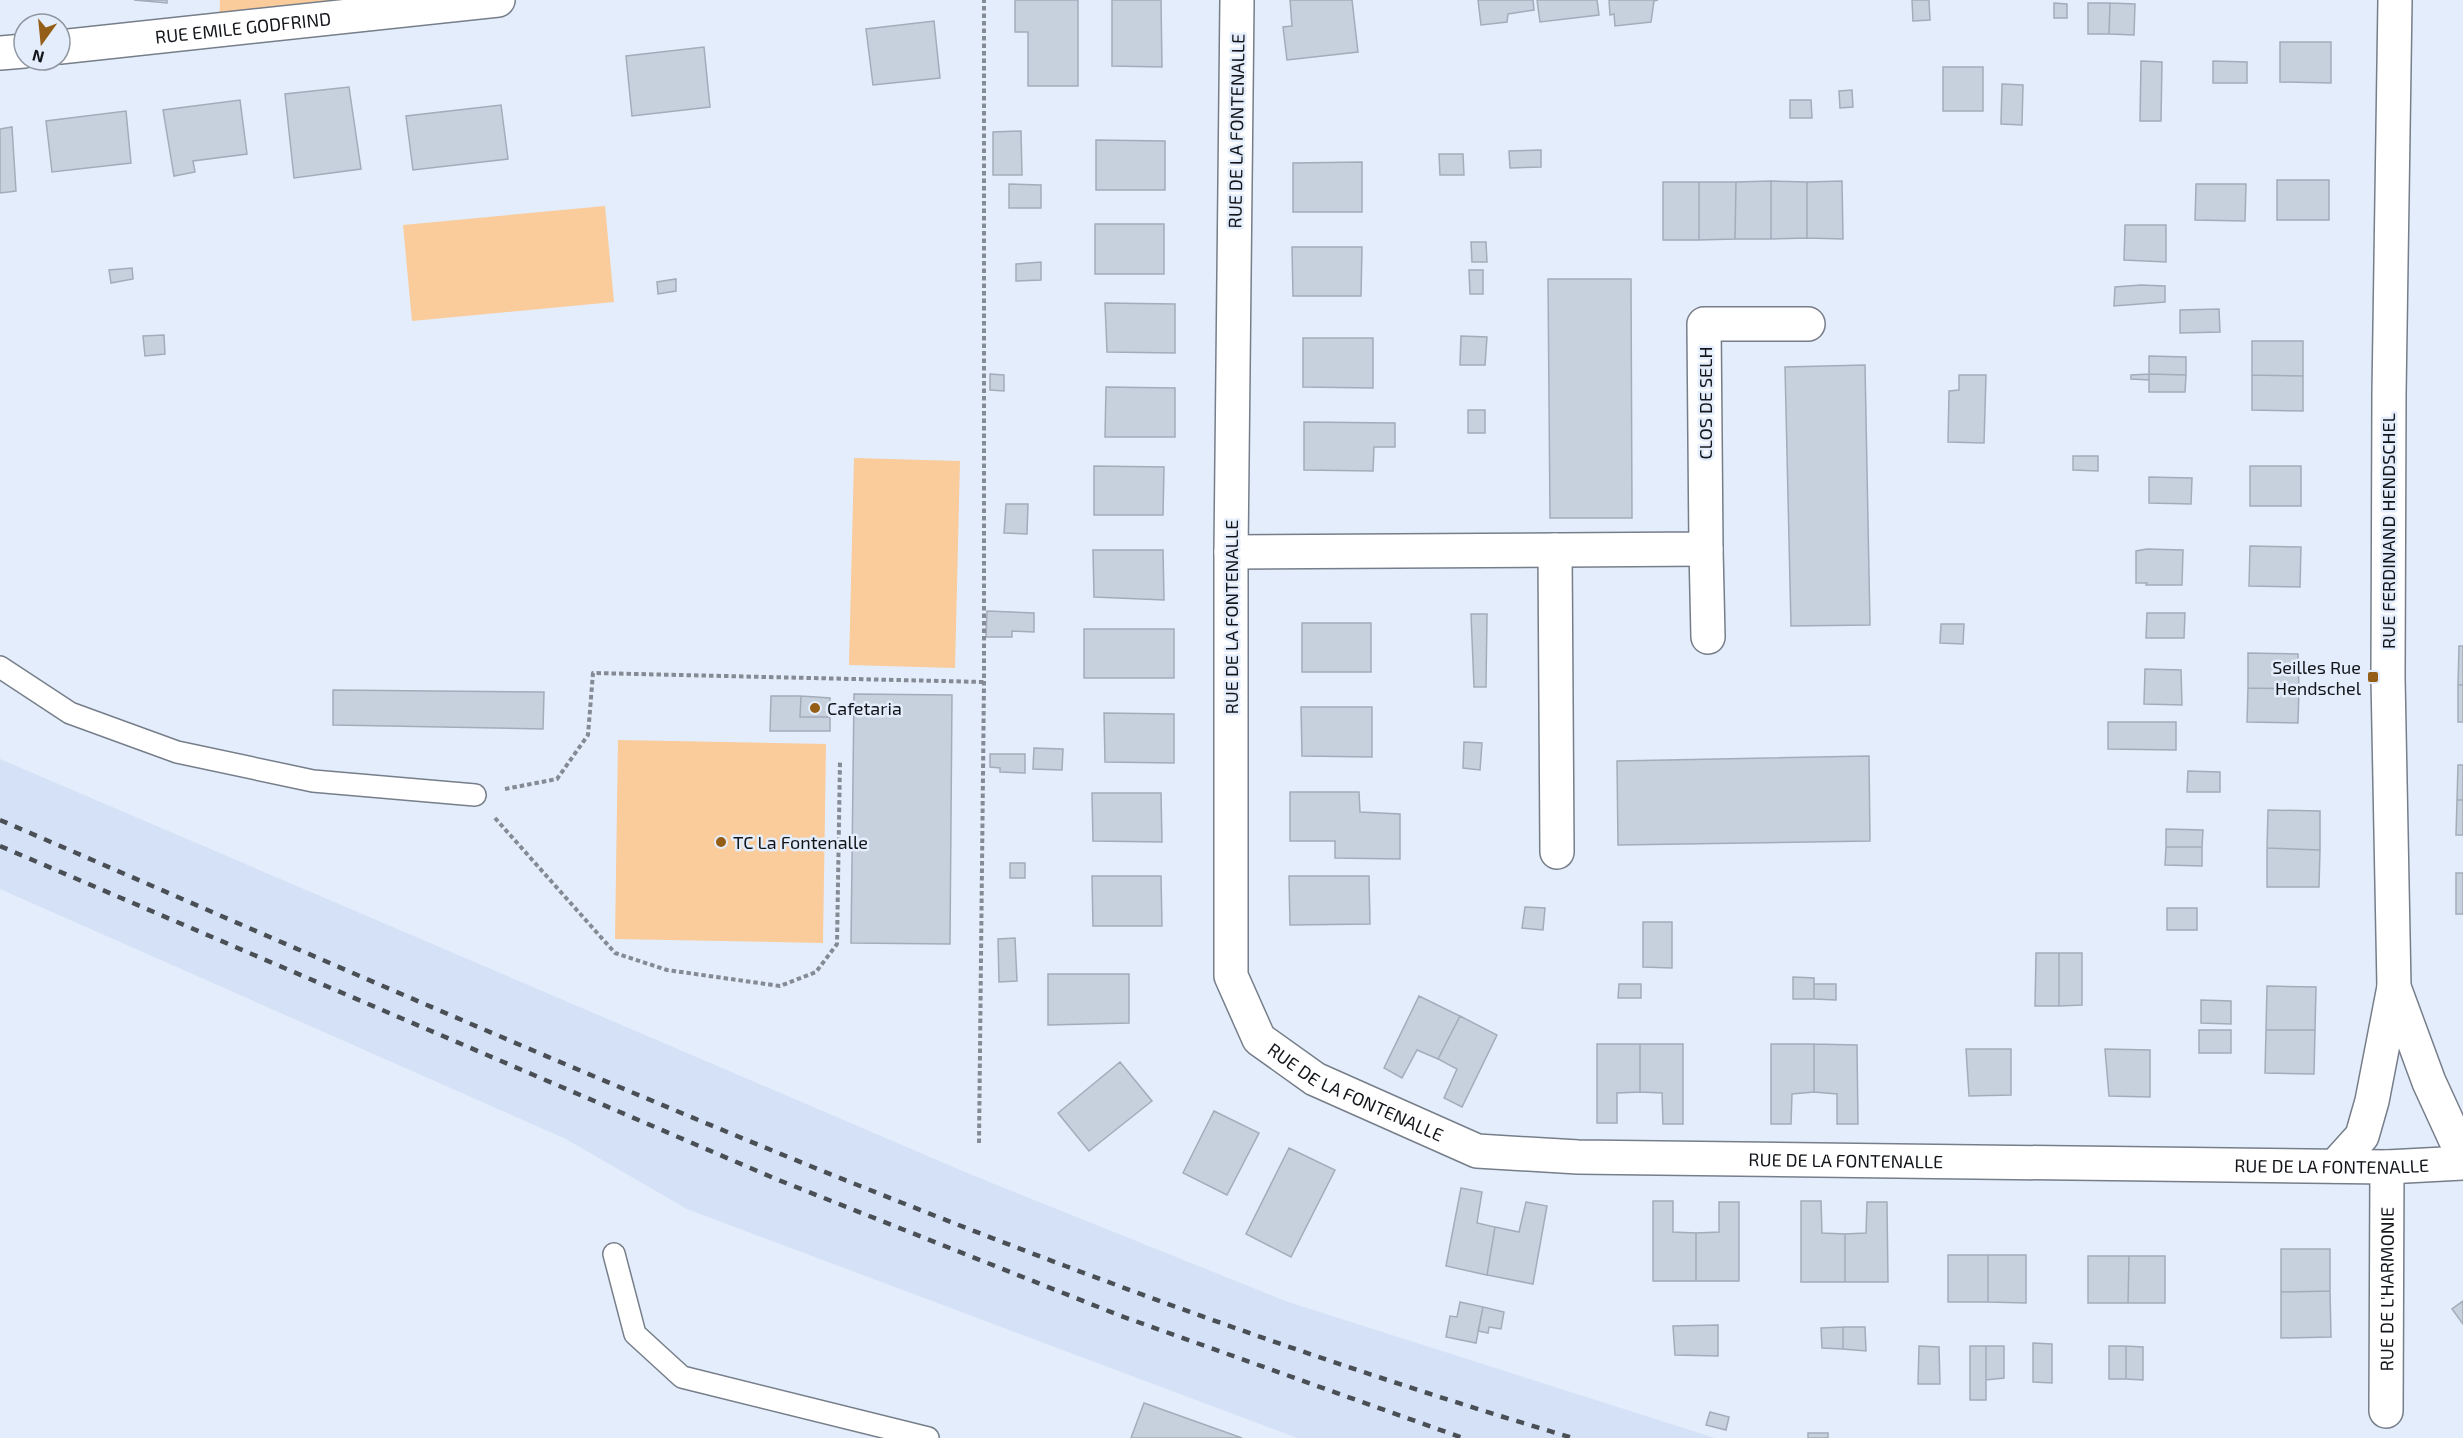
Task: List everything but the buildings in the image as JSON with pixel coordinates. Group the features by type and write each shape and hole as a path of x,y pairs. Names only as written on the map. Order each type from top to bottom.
{"street":[{"name":"RUE EMILE GODFRIND","path":"72,46 498,0"},
{"name":"RUE DE LA FONTENALLE","path":"1237,0 1230,552 1231,976 1258,1039 1315,1078 1477,1151 1578,1157 2387,1167 2463,1163"},
{"name":"RUE FERDINAND HENDSCHEL","path":"2395,0 2388,596 2394,987 2429,1082 2463,1156"},
{"name":"CLOS DE SELH","path":"1708,637 1704,324 1808,324"},
{"path":"1230,552 1706,549"},
{"path":"1555,550 1557,852"},
{"path":"2335,1166 2362,1136 2372,1101 2394,987"},
{"name":"RUE DE L'HARMONIE","path":"2386,1411 2387,1167"}],"lane":[{"path":"0,667 70,714 177,752 314,781 475,795"},
{"path":"614,1254 635,1334 682,1377 928,1438"}],"path":[{"path":"979,1143 984,682 984,0"},
{"path":"475,795 557,779 588,735 593,673 984,682"},
{"path":"475,795 615,953 667,970 780,986 816,972 837,944 840,761"}],"shaded area":[{"path":"220,0 448,0 219,31"},
{"path":"605,206 614,302 412,321 403,225"},
{"path":"854,458 960,461 955,668 849,665"},
{"name":"TC La Fontenalle","path":"618,740 826,744 823,943 615,939"},
{"path":"0,759 972,1175 1288,1302 1715,1438 1297,1438 687,1209 566,1139 0,889"}],"railway":[{"path":"0,820 582,1071 778,1153 974,1231 1172,1305 1371,1375 1573,1438"},
{"path":"0,846 776,1179 1121,1316 1463,1438"}],"place":[{"name":"Seilles Rue Hendschel","path":"2373,677"},
{"name":"Cafetaria","path":"815,708"},
{"name":"TC La Fontenalle","path":"721,842"}]}
